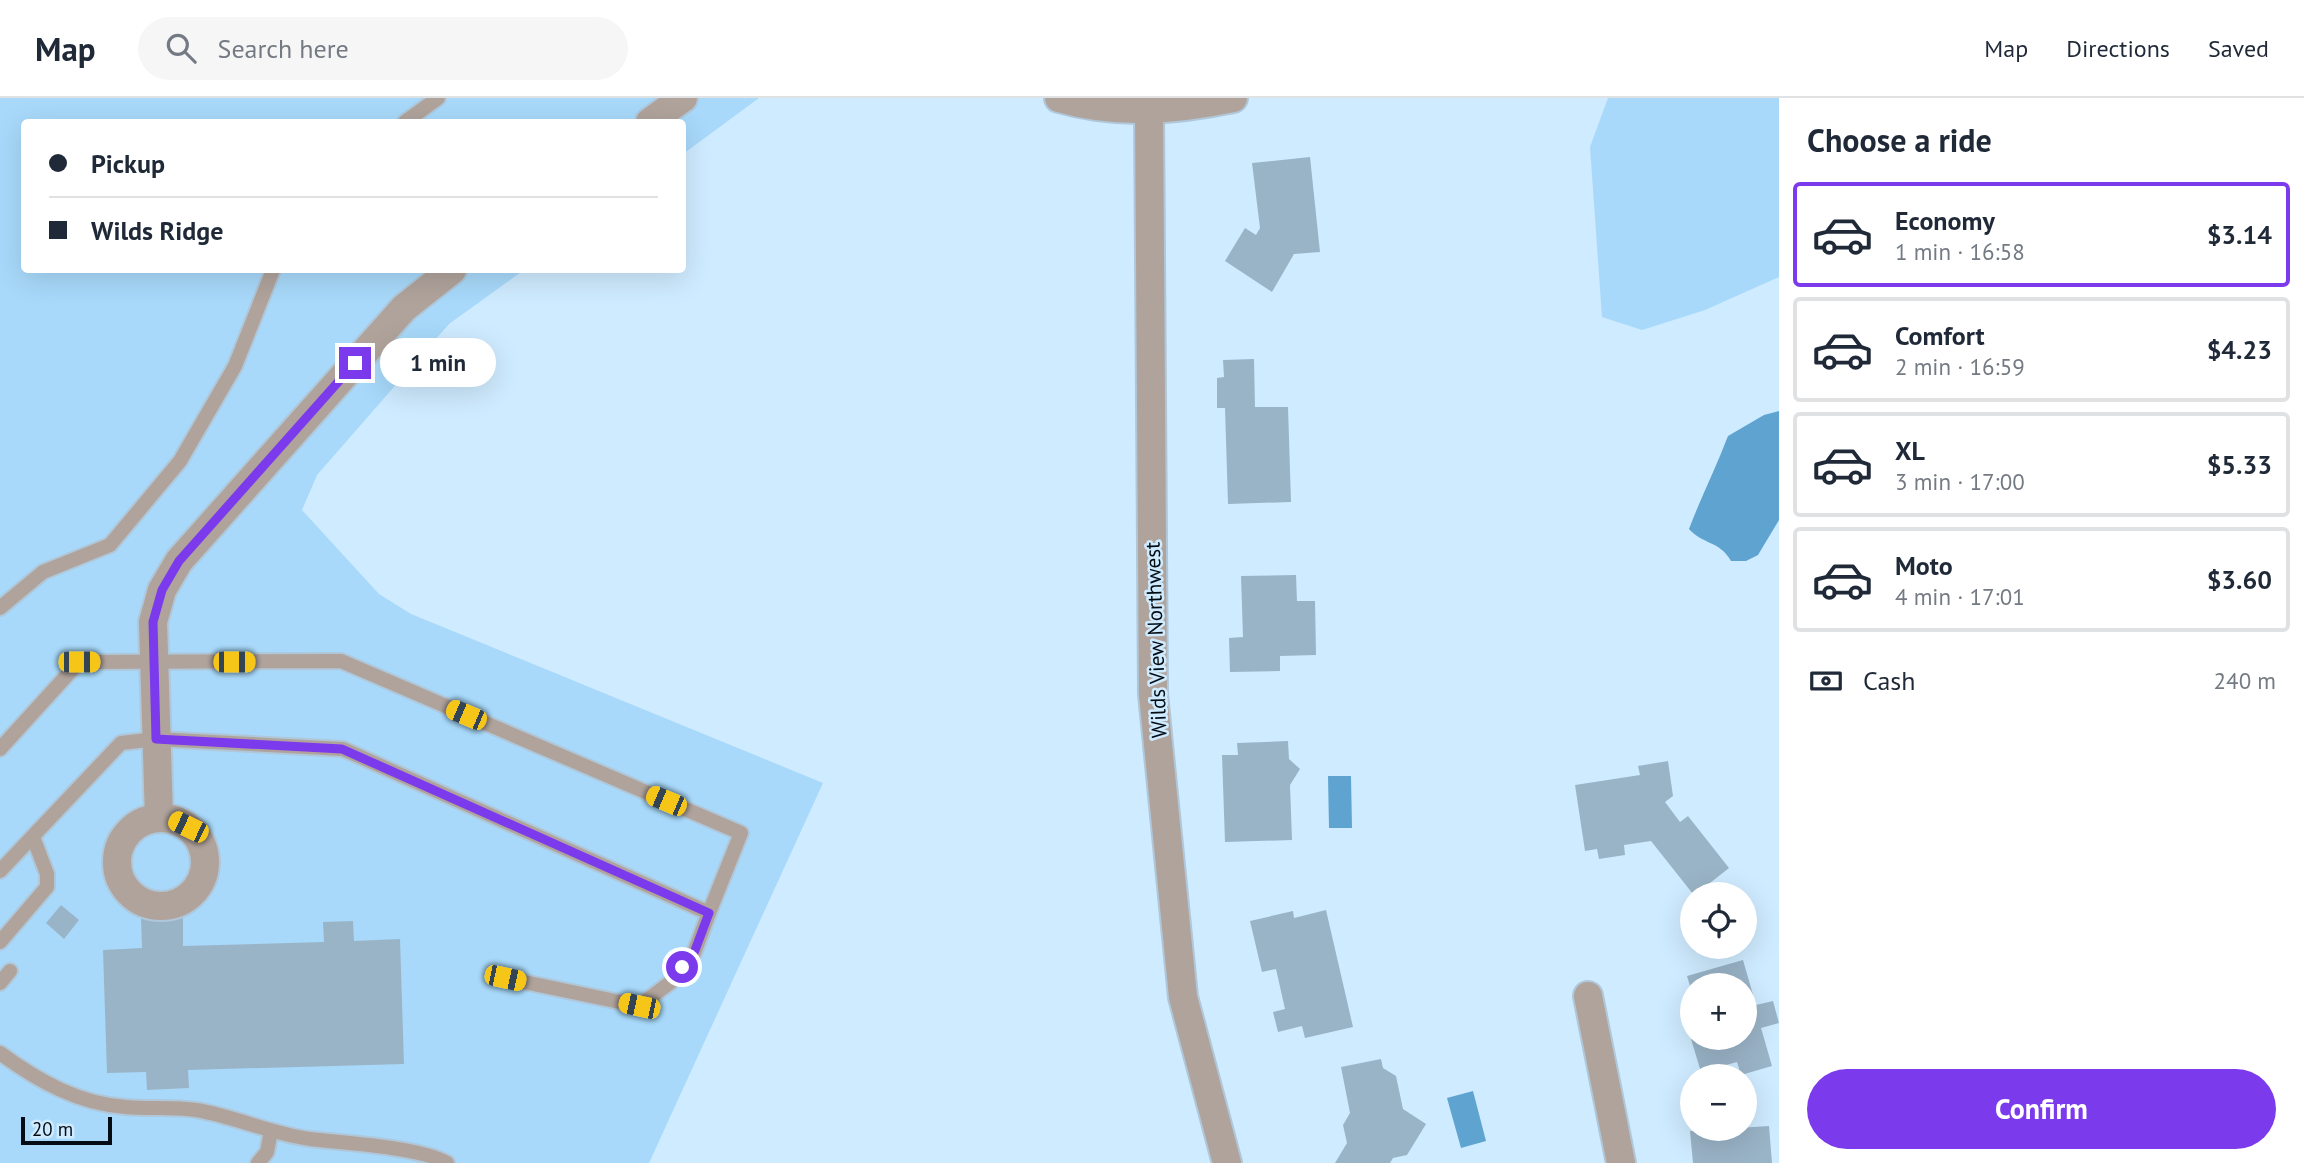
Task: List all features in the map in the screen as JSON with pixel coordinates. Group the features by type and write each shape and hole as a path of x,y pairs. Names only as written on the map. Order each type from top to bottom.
{"street":[{"path":"654,119 683,98"},
{"path":"1059,98 1101,107 1149,110 1194,106 1233,98"},
{"name":"Wilds View Northwest","path":"1149,110 1153,694 1183,998 1227,1163"},
{"path":"159,818 153,622 162,590 179,561 404,307 448,273"},
{"path":"1588,996 1622,1163"}],"lane":[{"path":"409,119 438,98"},
{"path":"0,608 43,572 110,545 180,461 235,366 272,273"},
{"path":"0,749 79,662 341,662 741,833 694,953 671,982 639,1006 505,978"},
{"path":"0,871 121,743 156,739 342,749 709,913"},
{"path":"0,942 47,887 47,874 33,837"},
{"path":"0,983 10,971"},
{"path":"0,1053 48,1084 82,1100 124,1107 197,1111 306,1139 414,1153 439,1158 447,1163"},
{"path":"258,1163 267,1152 271,1131"}],"shaded area":[{"path":"0,98 759,98 686,152 686,119 21,119 21,273 520,273 449,324 317,475 302,510 379,594 411,614 823,783 649,1163 0,1163"},
{"path":"1608,98 1779,98 1779,277 1705,310 1642,330 1602,317 1590,147"},
{"path":"1779,411 1779,520 1758,555 1746,561 1731,561 1721,549 1689,529 1728,436 1764,415"},
{"path":"1328,776 1351,776 1352,828 1329,828"},
{"path":"1473,1091 1486,1141 1461,1148 1447,1098"}],"building":[{"path":"1310,157 1320,252 1294,254 1272,292 1225,261 1245,228 1256,235 1260,228 1252,163"},
{"path":"1254,359 1255,407 1288,407 1291,502 1228,504 1225,408 1217,408 1217,378 1224,377 1223,360"},
{"path":"1296,575 1297,601 1315,601 1316,655 1280,656 1280,671 1230,672 1229,638 1243,637 1241,576"},
{"path":"1288,741 1289,759 1300,769 1290,785 1292,840 1225,842 1222,755 1238,755 1237,743"},
{"path":"1668,761 1673,796 1665,802 1680,822 1688,816 1729,868 1711,882 1683,882 1651,841 1624,845 1625,855 1599,859 1597,849 1585,851 1575,785 1640,775 1638,766"},
{"path":"61,905 79,920 64,939 46,923"},
{"path":"1326,910 1353,1027 1305,1038 1302,1026 1278,1032 1273,1012 1285,1009 1276,969 1262,972 1250,921 1293,911 1294,918"},
{"path":"183,916 183,946 324,942 323,922 353,921 354,941 400,939 404,1064 188,1070 189,1088 147,1090 146,1072 107,1073 103,950 142,948 141,918"},
{"path":"1743,960 1747,973 1698,973"},
{"path":"1773,1001 1779,1023 1761,1028 1772,1066 1757,1070 1757,1064 1699,1064 1694,1050 1757,1050 1757,1005"},
{"path":"1381,1059 1383,1068 1396,1076 1403,1109 1426,1124 1407,1155 1393,1158 1390,1163 1335,1163 1347,1143 1343,1125 1350,1113 1341,1067"},
{"path":"1769,1126 1772,1163 1693,1163 1691,1141 1757,1141 1757,1127"}],"route":[{"path":"355,363 179,561 162,590 153,622 156,739 342,749 709,913 694,953 682,967"}]}
